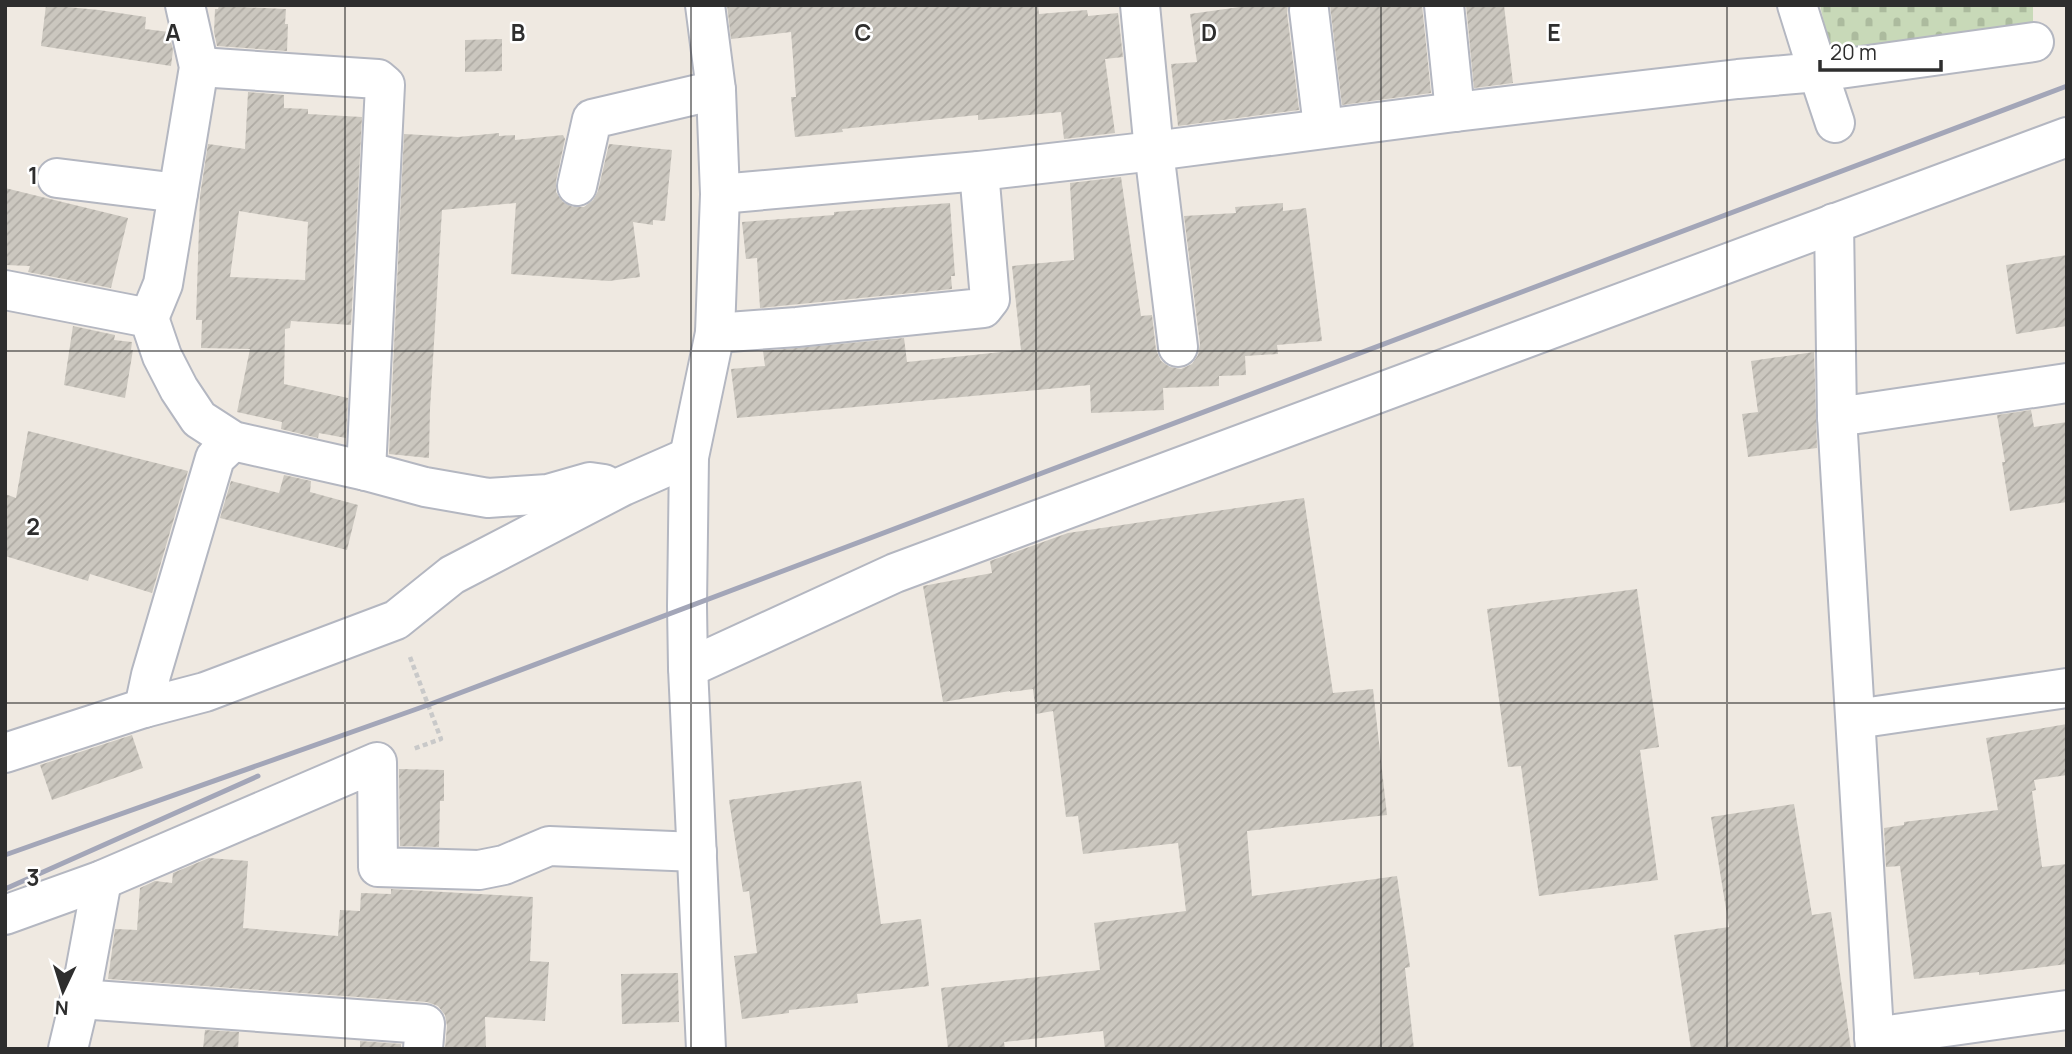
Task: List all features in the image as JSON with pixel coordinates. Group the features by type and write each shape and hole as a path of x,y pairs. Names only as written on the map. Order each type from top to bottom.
{"street":[{"path":"185,5 199,67 163,284 149,318 162,356 199,419 233,441 425,487 488,498 548,494 590,482 623,486"},
{"path":"705,5 716,90 720,194 715,332 689,457 687,606 706,1049"},
{"path":"1140,5 1178,347"},
{"path":"1444,5 1455,112"},
{"path":"1797,5 1835,124"},
{"path":"1310,10 1323,127"},
{"path":"720,194 979,171 1323,127 1818,72 2034,42"},
{"path":"199,67 378,79 385,85 366,471"},
{"path":"577,186 592,119 716,90"},
{"path":"688,668 895,573 2067,137"},
{"path":"715,332 797,327 983,308 990,299 979,171"},
{"path":"57,178 178,193"},
{"path":"1834,223 1837,417 1874,1043 2067,1010"},
{"path":"6,296 149,318"},
{"path":"1837,417 2067,383"},
{"path":"144,708 151,675 215,458 233,441"},
{"path":"5,752 144,708 205,692 396,620 452,575 623,486 689,457"},
{"path":"1856,719 2067,688"},
{"path":"5,915 102,880 377,762 378,867 478,870 503,865 549,846 696,852"},
{"path":"68,1049 102,880"},
{"path":"80,999 425,1024 424,1049"}],"path":[{"path":"377,762 441,739 396,620"}],"green space":[{"path":"1820,5 2033,5 2033,29 1832,58"}],"building":[{"path":"46,5 146,17 145,29 169,32 173,50 171,66 41,46"},
{"path":"727,5 1038,5 1039,14 1087,10 1088,16 1118,13 1123,57 1105,59 1115,133 1064,139 1061,112 978,120 978,115 842,129 843,132 795,137 791,97 796,97 791,32 731,39"},
{"path":"1254,5 1288,5 1299,110 1178,126 1171,64 1197,62 1190,14"},
{"path":"1330,5 1422,5 1431,93 1342,105"},
{"path":"1466,5 1504,5 1513,83 1474,88"},
{"path":"219,6 286,9 287,51 217,46 214,32 215,9"},
{"path":"502,39 502,71 465,72 465,40"},
{"path":"248,92 284,95 284,108 308,109 308,114 362,117 351,325 291,321 290,328 285,329 284,384 348,398 346,438 319,433 318,438 281,429 282,422 237,412 250,349 201,348 202,320 196,320 200,196 208,144 245,149","holes":["239,211 308,222 305,280 230,277"]},
{"path":"499,133 499,136 515,135 515,140 563,135 565,139 556,192 563,202 573,207 584,207 593,200 598,191 609,144 672,150 665,221 653,220 653,225 633,222 640,277 609,281 511,274 516,203 442,210 429,458 389,454 404,134 458,137"},
{"path":"1121,177 1141,316 1152,315 1156,350 1161,361 1170,367 1181,369 1192,364 1198,355 1200,344 1184,216 1236,213 1235,207 1283,203 1283,211 1306,208 1322,341 1277,345 1278,354 1245,356 1246,375 1219,376 1219,386 1163,388 1164,410 1091,413 1090,385 737,418 731,369 765,366 763,351 904,338 907,362 1021,350 1012,266 1074,260 1070,183"},
{"path":"5,188 128,218 111,288 28,272 30,266 5,265"},
{"path":"950,203 955,276 951,276 952,289 760,308 757,258 746,259 742,222"},
{"path":"2067,255 2067,326 2016,334 2006,265"},
{"path":"73,326 115,335 114,340 132,342 125,398 64,385"},
{"path":"1814,352 1817,448 1748,457 1742,414 1758,412 1751,361"},
{"path":"2031,410 2034,427 2067,422 2067,502 2010,511 1997,415"},
{"path":"28,431 188,471 152,593 90,574 88,581 5,556 5,494 16,498"},
{"path":"284,475 311,481 310,492 358,505 347,550 220,518 231,481 279,493"},
{"path":"1304,498 1333,693 1373,689 1387,815 1247,831 1252,896 1397,876 1410,967 1405,968 1414,1049 1105,1049 1103,1031 1004,1042 1005,1049 948,1049 941,988 1100,970 1094,923 1186,911 1178,843 1083,854 1078,816 1066,817 1053,711 1036,714 1033,689 943,702 923,586 992,573 990,561 1068,533"},
{"path":"1637,589 1659,747 1640,750 1658,880 1539,896 1521,766 1508,767 1487,609"},
{"path":"2067,724 2067,775 2034,780 2036,790 2032,791 2042,867 2067,864 2067,964 1979,975 1979,972 1914,979 1900,866 1886,867 1884,828 1904,825 1904,822 1998,810 1986,738"},
{"path":"132,735 143,768 52,800 40,765"},
{"path":"399,769 444,770 439,847 400,846"},
{"path":"861,781 881,924 921,919 929,986 857,994 858,1003 789,1010 789,1013 742,1019 734,956 757,953 749,891 743,892 729,800"},
{"path":"1794,804 1812,915 1831,912 1851,1049 1691,1049 1674,935 1729,927 1711,817"},
{"path":"209,858 248,861 243,928 338,936 340,910 360,911 361,893 391,894 391,889 533,897 530,961 549,962 545,1021 485,1017 486,1049 445,1049 445,1015 438,1006 427,1002 108,979 115,929 137,930 140,888 155,881 172,883 173,873"},
{"path":"678,973 679,1022 622,1024 621,974"},
{"path":"205,1030 239,1032 238,1049 203,1049"},
{"path":"360,1041 401,1044 401,1049 360,1049"}],"railway":[{"path":"5,855 428,705 2067,86"},
{"path":"5,889 258,776"}]}
